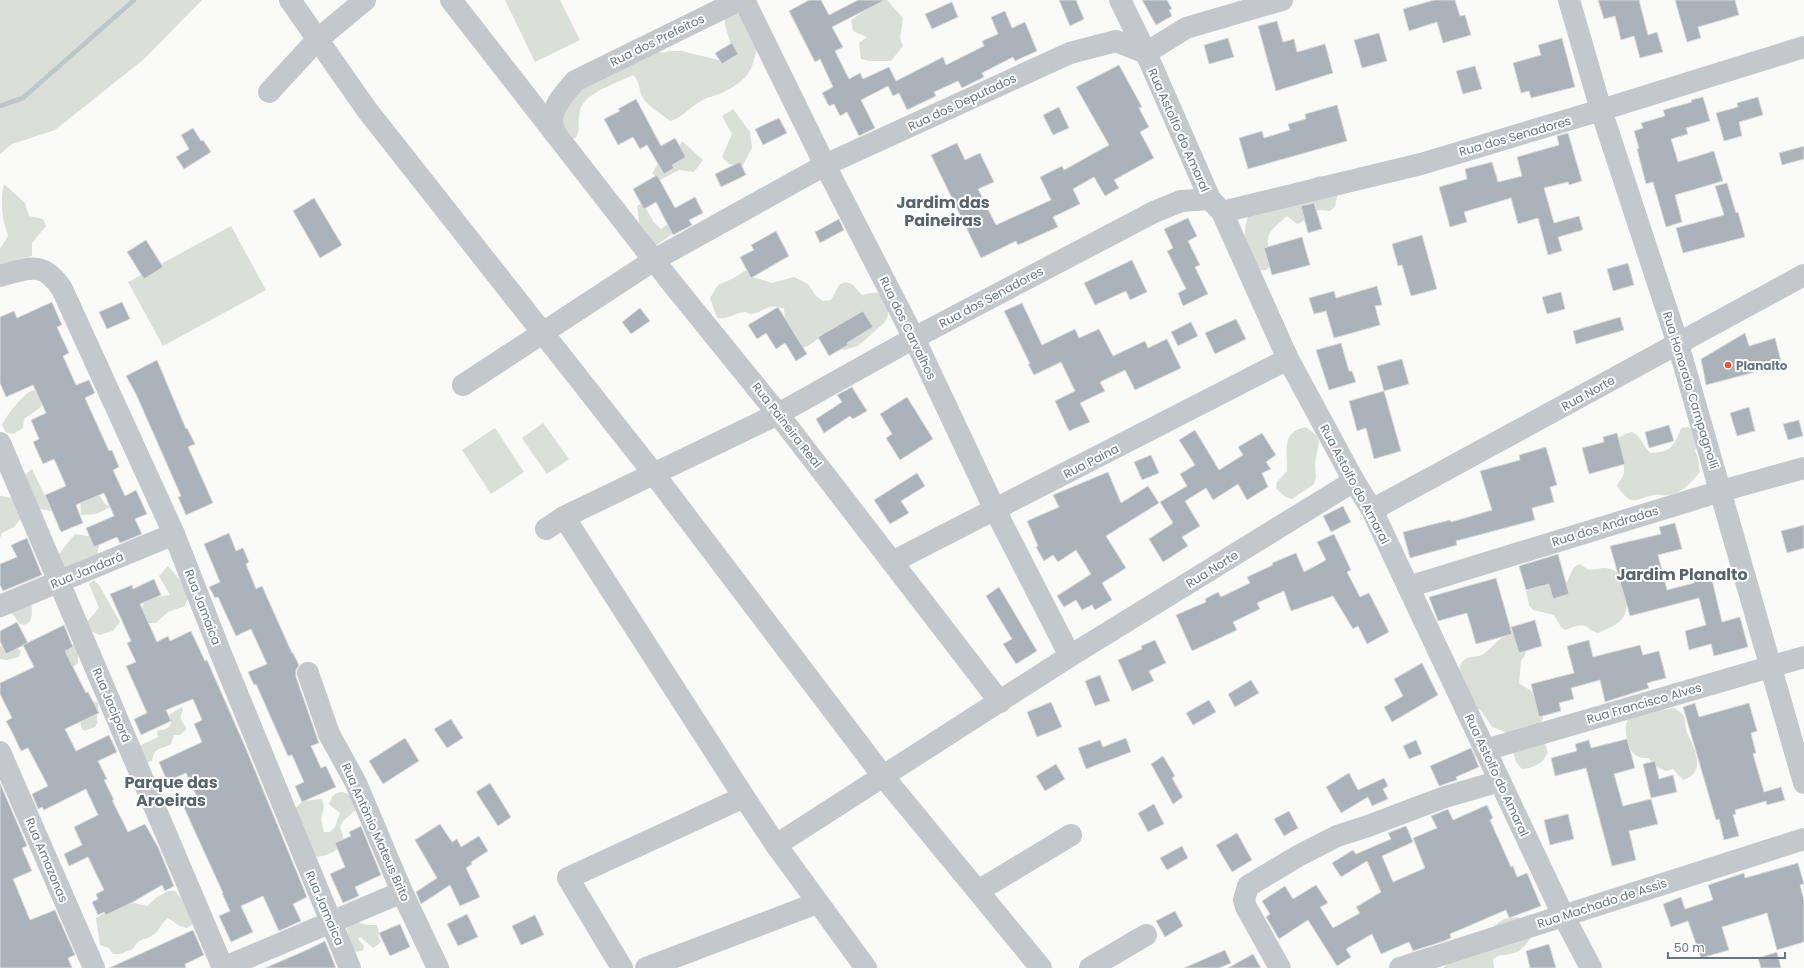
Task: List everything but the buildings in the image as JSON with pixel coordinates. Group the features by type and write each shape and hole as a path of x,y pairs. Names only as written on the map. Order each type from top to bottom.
{"street":[{"path":"290,0 316,40 367,110 654,474 883,776 1041,968"},
{"path":"269,92 316,40 365,0"},
{"name":"Rua Paineira Real","path":"451,0 654,260 778,414 1000,702"},
{"name":"Rua dos Prefeitos","path":"555,133 552,121 556,108 562,96 575,80 740,0"},
{"name":"Rua dos Carvalhos","path":"744,0 825,165 914,338 995,510 1070,656"},
{"name":"Rua Astolfo do Amaral","path":"1120,0 1288,359 1354,481 1372,510 1563,915 1592,968"},
{"path":"1146,53 1186,28 1282,0"},
{"name":"Rua Honorato Campagnolli","path":"1569,0 1601,110 1678,344 1804,783"},
{"name":"Rua dos Deputados","path":"463,385 654,260 825,165 1070,53 1116,41 1146,53"},
{"name":"Rua dos Senadores","path":"546,529 564,517 778,414 914,338 1154,212 1181,201 1216,206 1421,164 1804,47"},
{"name":"Rua Jamaica","path":"0,276 29,268 47,272 54,277 62,289 174,534 223,659 350,968"},
{"name":"Rua Norte","path":"1372,510 1804,275"},
{"name":"Rua Paina","path":"892,562 1288,359"},
{"name":"Rua Jaciporã","path":"0,443 223,968"},
{"name":"Rua dos Andradas","path":"1408,587 1721,491 1804,468"},
{"name":"Rua Norte","path":"1070,656 1354,481"},
{"path":"564,517 776,845 866,968"},
{"name":"Rua Jandará","path":"0,606 174,534"},
{"path":"776,845 1070,656"},
{"name":"Rua Francisco Alves","path":"1485,750 1804,657"},
{"name":"Rua Antônio Mateus Brito","path":"308,673 329,734 356,783 402,892 438,968"},
{"name":"Rua Amazonas","path":"0,752 94,968"},
{"path":"1280,968 1246,907 1244,900 1248,886 1298,856 1337,836 1368,826 1445,796 1500,781"},
{"path":"622,968 568,878 744,797"},
{"path":"978,891 1071,835"},
{"name":"Rua Machado de Assis","path":"1400,968 1804,839"},
{"path":"223,968 402,892"},
{"path":"646,968 817,903"},
{"path":"1090,968 1146,935"}],"shaded area":[{"path":"0,0 202,0 144,59 55,130 12,144 0,154"},
{"path":"505,0 560,0 580,40 535,62"},
{"path":"881,0 887,0 903,18 900,38 903,46 891,61 869,61 861,59 859,43 867,37 853,31 851,20"},
{"path":"734,8 759,40 752,66 745,78 739,83 722,93 697,103 674,120 670,121 646,102 641,95 637,80 633,75 595,93 588,98 580,110 576,138 570,139 563,128 561,98 657,51 663,53 669,51 682,51 718,60 728,55 732,50 726,27 725,14"},
{"path":"733,109 750,132 752,148 742,167 729,164 722,157 732,134 722,116"},
{"path":"682,141 703,160 694,172 679,170 660,180 652,173 658,164 671,160"},
{"path":"1318,176 1324,176 1339,187 1335,206 1330,211 1313,211 1307,215 1304,220 1297,224 1287,216 1270,232 1268,244 1272,261 1266,270 1260,270 1248,245 1245,234 1245,227 1251,206 1300,188 1311,179"},
{"path":"4,184 25,203 29,216 43,219 46,226 32,243 32,256 18,259 0,272 0,249 8,236 2,210"},
{"path":"643,203 653,221 661,229 668,224 675,232 657,245 642,245 637,206"},
{"path":"231,226 266,290 163,346 128,282"},
{"path":"746,270 753,277 772,283 794,277 808,284 816,296 823,301 831,300 839,285 845,282 852,284 862,295 876,293 885,297 888,300 888,315 885,322 858,346 844,350 837,348 832,342 832,328 811,344 803,348 777,330 785,317 784,309 779,307 770,307 751,314 741,312 725,318 717,318 710,298 718,285 732,279"},
{"path":"34,390 40,394 41,407 24,419 23,428 13,434 6,432 2,425 7,416 25,395"},
{"path":"543,423 569,459 547,474 522,438"},
{"path":"1306,427 1317,436 1319,442 1315,463 1316,477 1314,484 1292,499 1285,497 1276,488 1277,482 1287,471 1287,444 1289,438 1292,433"},
{"path":"1688,427 1695,431 1699,436 1695,451 1698,458 1700,472 1694,479 1679,492 1674,494 1654,495 1637,500 1626,497 1617,486 1624,472 1624,464 1618,449 1619,438 1632,432 1638,436 1650,453 1657,452 1667,450 1671,447 1674,444 1681,428"},
{"path":"495,428 524,472 491,494 462,450"},
{"path":"32,469 52,511 39,509 25,475"},
{"path":"94,487 105,504 111,507 96,514 81,515 80,490"},
{"path":"0,496 12,498 23,516 14,527 2,533 0,538"},
{"path":"75,534 101,538 97,554 85,559 68,571 54,560"},
{"path":"1580,564 1590,570 1608,568 1619,573 1625,595 1626,610 1624,616 1619,622 1610,628 1598,633 1584,626 1576,626 1565,630 1561,627 1554,615 1533,610 1529,605 1526,591 1540,585 1554,585 1564,588 1574,567"},
{"path":"168,566 190,592 185,606 168,612 156,623 148,623 141,612 145,598 170,595 159,576"},
{"path":"94,580 99,585 120,622 113,631 99,635 88,629 86,623 99,608 89,584"},
{"path":"31,603 32,614 30,621 27,624 20,624 12,613 6,615"},
{"path":"1512,634 1518,635 1526,648 1525,655 1521,661 1519,683 1531,691 1541,711 1543,718 1540,725 1542,740 1548,753 1537,765 1522,769 1516,762 1513,749 1513,735 1492,727 1480,709 1473,710 1461,682 1460,675 1462,663 1467,658 1482,655 1499,640"},
{"path":"10,643 21,651 19,657 7,660 0,659 0,646"},
{"path":"65,645 75,645 78,652 78,663 73,667 63,657"},
{"path":"89,700 98,703 98,722 95,727 84,731 81,727 80,718"},
{"path":"182,707 183,710 181,719 186,727 186,730 180,735 174,735 171,744 156,750 152,761 146,763 139,746 158,737 157,731 169,727 171,723 169,717 170,714"},
{"path":"1673,708 1681,712 1684,717 1686,730 1695,750 1697,761 1697,766 1694,773 1690,777 1683,780 1673,769 1666,771 1659,768 1648,758 1641,758 1636,755 1631,751 1626,735 1626,724 1631,717 1641,713"},
{"path":"342,792 349,794 358,808 343,821 340,827 344,840 342,844 330,854 314,857 309,856 288,815 303,801 322,799 324,806 321,819 324,832 330,832 335,827 340,813 329,804 332,797 336,793"},
{"path":"168,891 175,891 183,901 193,924 187,928 180,926 168,918 153,935 140,941 133,949 120,954 113,954 109,948 100,945 96,918 109,910 134,903 147,906 157,897"},
{"path":"1517,917 1523,919 1534,932 1521,950 1511,954 1501,955 1493,959 1494,968 1443,968 1498,923 1504,919"},
{"path":"358,922 367,925 377,925 379,933 378,936 381,942 373,948 361,937 358,939 364,946 363,950 357,952 351,949 347,928 349,925"}],"waterway":[{"path":"0,106 23,98 134,0"}],"place":[{"name":"Planalto","path":"1728,365"}],"district":[{"name":"Jardim das Paineiras","path":"943,211"},
{"name":"Jardim Planalto","path":"1682,574"},
{"name":"Parque das Aroeiras","path":"171,791"}]}
